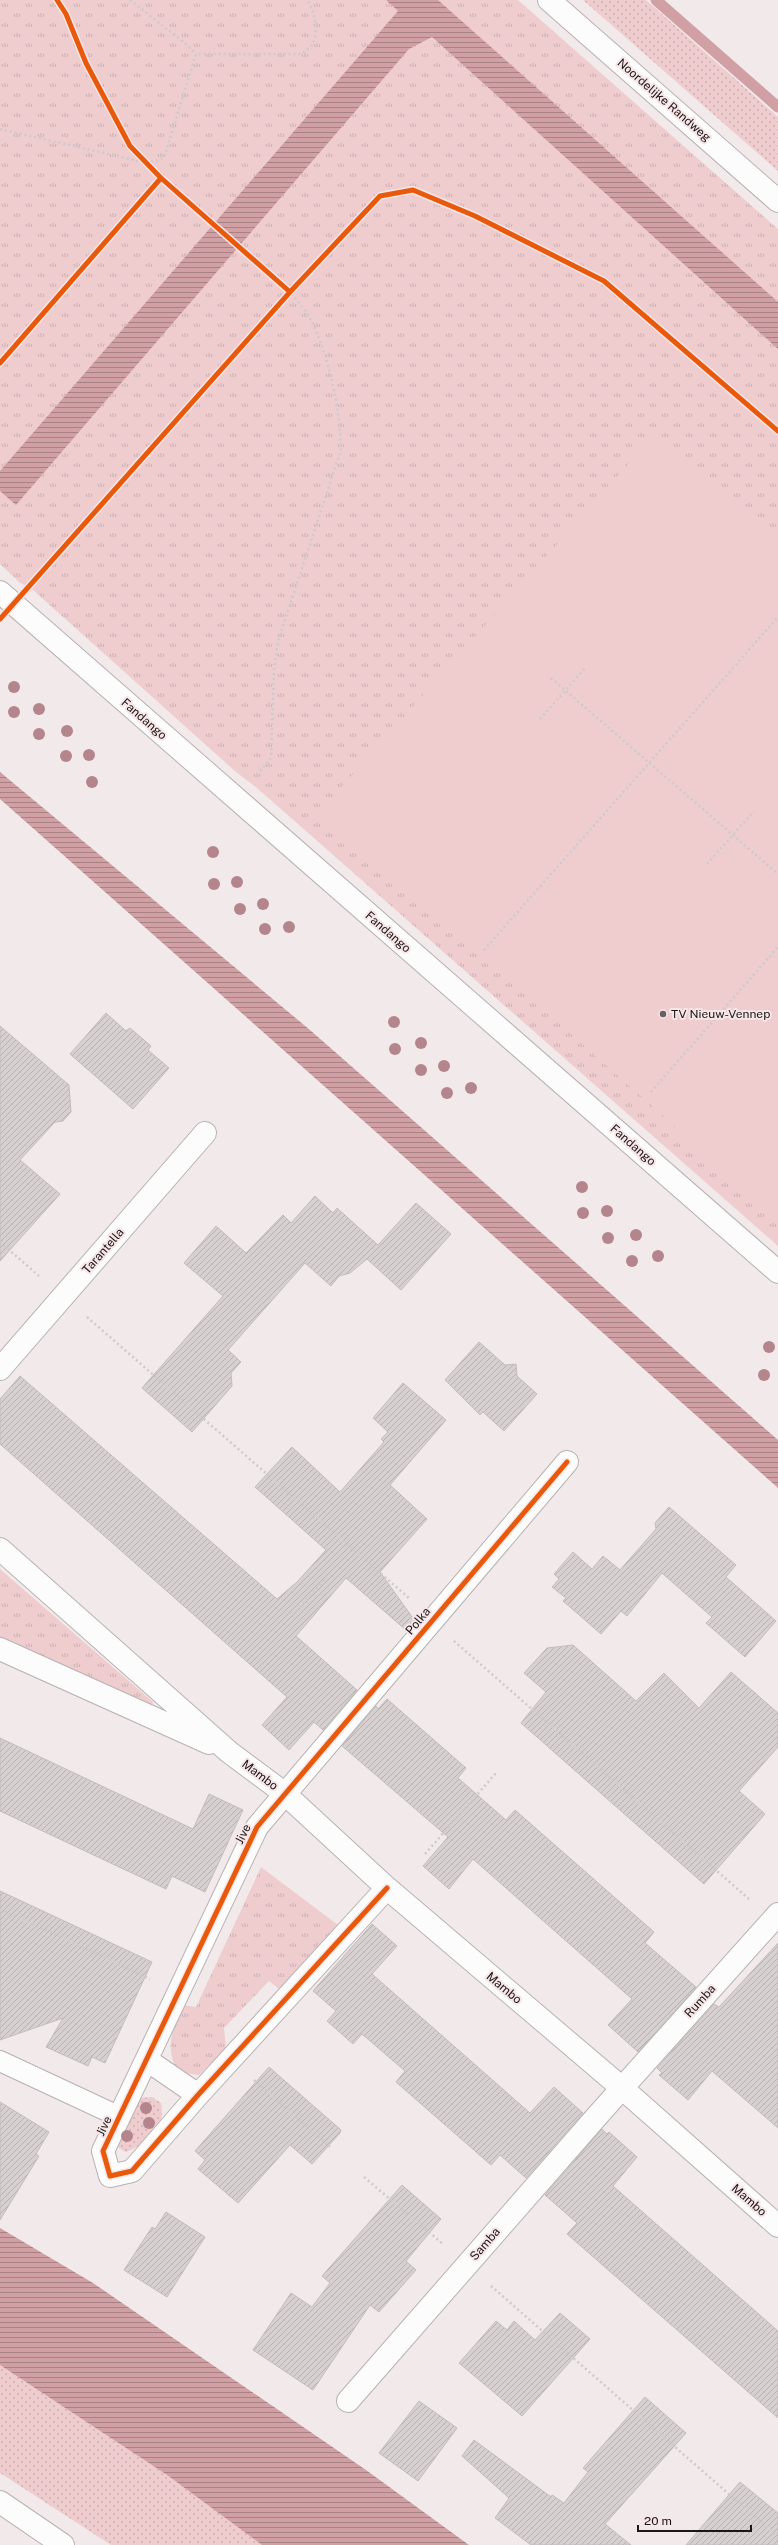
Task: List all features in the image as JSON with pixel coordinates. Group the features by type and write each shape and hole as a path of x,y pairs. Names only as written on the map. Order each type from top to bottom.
{"street":[{"name":"Noordelijke Randweg","path":"549,0 778,201"},
{"name":"Fandango","path":"0,592 778,1272"},
{"name":"Tarantella","path":"0,1369 205,1133"},
{"name":"Polka","path":"284,1793 567,1462"},
{"name":"Mambo","path":"0,1549 229,1752 284,1793 387,1888 622,2088 778,2226"},
{"name":"Mambo","path":"0,1649 229,1752"},
{"name":"Jive","path":"284,1793 257,1827 177,1992 147,2060 103,2151 110,2176 132,2171 198,2095 232,2060 387,1888"},
{"name":"Rumba","path":"622,2088 775,1916"},
{"path":"147,2060 198,2095"},
{"name":"Samba","path":"348,2402 622,2088"},
{"path":"0,2502 63,2545"}],"lane":[{"name":"Jive","path":"0,2061 120,2117"}],"path":[{"path":"130,0 186,44 196,54 302,54 313,44 315,25 313,8 307,0"},
{"path":"0,130 147,163 164,158 196,54"},
{"path":"136,152 152,168"},
{"path":"285,298 288,290 296,286"},
{"path":"236,799 271,758 274,671 278,641 341,450 340,422 336,393 312,321 288,290"},
{"path":"484,950 778,617"},
{"path":"540,719 586,667"},
{"path":"551,678 565,692 778,874"},
{"path":"707,864 754,811"},
{"path":"651,1092 778,947"},
{"path":"0,1242 432,1620 775,1916"},
{"path":"293,1615 325,1579"},
{"path":"425,1854 496,1773"},
{"path":"0,1909 177,1992"},
{"path":"232,2060 330,2147"},
{"path":"364,2177 468,2264 778,2537"}],"green space":[{"path":"0,0 518,0 778,229 778,1246 257,788 236,772 33,590 19,582 0,564"},
{"path":"583,0 646,0 778,117 778,171"},
{"name":"TV Nieuw-Vennep","path":"657,432 778,539 778,1218 320,811"},
{"path":"0,1569 153,1702 151,1708 0,1638"},
{"path":"261,1867 338,1925 279,1989 269,1981 224,2028 226,2049 199,2075 177,2072 171,2053 171,2038 182,2005 196,2007"},
{"path":"152,2097 161,2103 162,2112 158,2128 154,2134 142,2144 126,2152 119,2148 116,2140 130,2108 140,2098"},
{"path":"0,2365 167,2475 263,2545 111,2545 0,2473"}],"shaded area":[{"path":"386,0 438,0 778,302 778,349 432,37 409,49 16,505 0,491 0,471 398,11"},
{"path":"0,772 310,1030 778,1440 778,1488 0,799"},
{"path":"0,2228 93,2283 366,2470 469,2545 262,2545 167,2475 0,2365"}],"building":[{"path":"106,1013 126,1031 130,1028 151,1046 148,1050 169,1068 133,1109 70,1054"},
{"path":"0,1026 69,1085 71,1112 63,1121 55,1122 20,1160 60,1194 0,1261"},
{"path":"315,1196 333,1213 337,1208 378,1245 416,1203 451,1234 401,1290 367,1259 350,1273 339,1276 331,1286 305,1263 228,1350 241,1362 231,1373 232,1386 192,1432 142,1388 223,1296 184,1263 216,1226 246,1253 283,1215 291,1223"},
{"path":"479,1342 505,1365 516,1364 517,1376 537,1394 504,1431 483,1412 480,1415 445,1380"},
{"path":"20,1376 277,1599 297,1582 326,1550 255,1487 292,1447 340,1492 384,1442 381,1439 388,1432 373,1418 403,1383 446,1420 390,1485 427,1519 380,1572 415,1621 407,1631 346,1578 296,1636 357,1690 323,1730 314,1722 289,1750 262,1725 287,1697 0,1444 0,1399"},
{"path":"669,1507 736,1565 726,1577 776,1621 745,1657 706,1623 712,1617 662,1573 627,1616 621,1611 601,1634 563,1601 566,1598 552,1587 559,1579 554,1574 573,1552 592,1569 603,1556 620,1570 656,1529 655,1523"},
{"path":"573,1645 636,1701 664,1673 699,1708 731,1672 778,1713 778,1747 739,1791 765,1814 704,1884 521,1723 546,1692 524,1673 547,1648"},
{"path":"387,1699 466,1768 458,1778 506,1820 515,1810 654,1932 645,1943 696,1987 638,2052 608,2025 632,1999 473,1859 449,1889 423,1866 448,1837 342,1746 376,1706 378,1709"},
{"path":"0,1738 193,1829 209,1794 243,1810 205,1892 172,1876 166,1889 0,1811"},
{"path":"0,1891 152,1962 105,2063 92,2057 88,2066 46,2047 63,2018 0,2040"},
{"path":"372,1924 397,1946 372,1974 530,2113 554,2087 583,2113 526,2178 500,2155 491,2165 396,2082 405,2071 362,2034 353,2044 327,2021 336,2011 313,1991"},
{"path":"778,1943 778,2128 712,2071 688,2100 659,2075 662,2073 657,2068 714,2004 719,2007"},
{"path":"269,2067 341,2130 312,2164 290,2145 238,2203 198,2169 205,2160 195,2151"},
{"path":"0,2102 49,2132 36,2154 39,2156 0,2220"},
{"path":"602,2129 607,2134 609,2132 637,2157 613,2186 778,2331 778,2418 567,2234 577,2223 545,2195"},
{"path":"402,2185 441,2219 406,2261 416,2270 379,2312 370,2305 313,2390 253,2350 291,2293 312,2307 330,2283 322,2276"},
{"path":"166,2212 205,2237 167,2297 124,2270 152,2227 155,2229"},
{"path":"560,2313 590,2339 522,2416 459,2363 496,2321 507,2330 514,2321 535,2340"},
{"path":"645,2397 686,2433 605,2524 631,2545 531,2545 495,2518 509,2498 462,2456 474,2440 551,2497 552,2495 564,2503 588,2472 583,2468"},
{"path":"419,2401 457,2428 418,2481 379,2453"},
{"path":"740,2482 778,2513 778,2545 686,2545"}],"waterway":[{"path":"656,0 778,107"}],"cycle path":[{"path":"0,619 290,292 161,178 130,146 86,63 66,14 57,0"},
{"path":"0,363 161,178"},
{"path":"290,292 380,196 413,190 475,216 604,281 778,431"},
{"path":"387,1888 198,2095 132,2171 110,2176 103,2151 257,1827 567,1462"}],"place":[{"name":"TV Nieuw-Vennep","path":"663,1014"}]}
